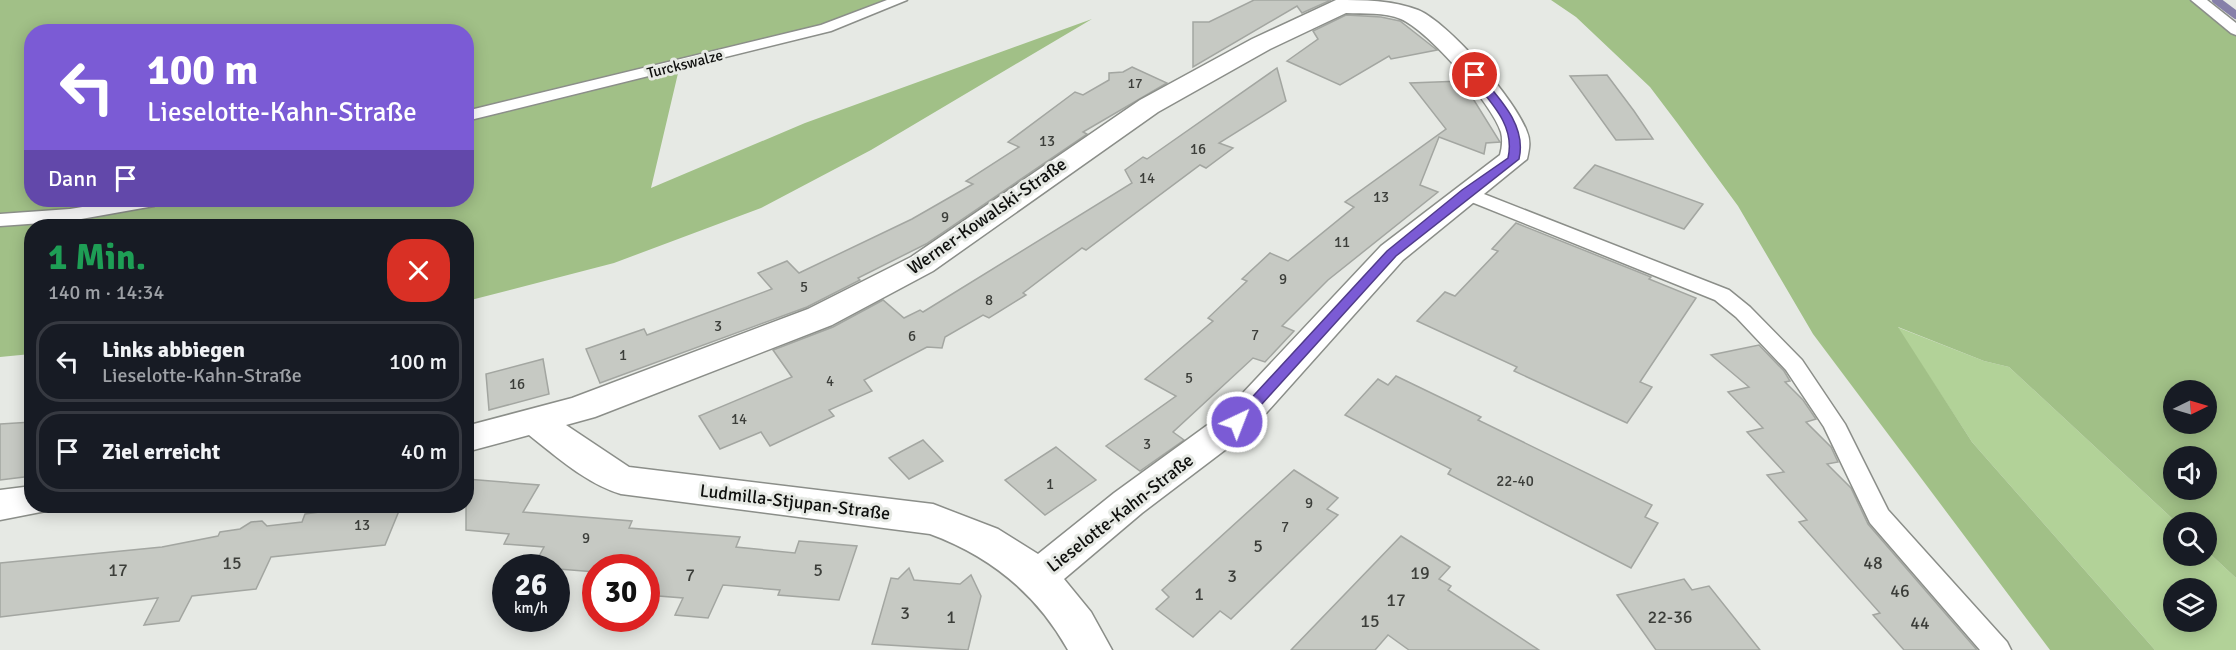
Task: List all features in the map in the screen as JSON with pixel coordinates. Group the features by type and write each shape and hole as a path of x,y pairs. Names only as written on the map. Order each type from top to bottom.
{"street":[{"name":"Lieselotte-Kahn-Straße","path":"1038,577 1128,503 1237,422 1392,253 1466,193 1513,159 1516,147 1514,130 1497,102 1475,75 1418,18 1386,7 1348,3"},
{"name":"Werner-Kowalski-Straße","path":"535,421 582,408 820,317 861,296 922,264 1149,106 1261,44 1348,3"},
{"path":"474,437 535,421"},
{"name":"Ludmilla-Stjupan-Straße","path":"535,421 582,456 621,480 933,519 974,533 1001,548 1038,577 1073,618 1090,650"},
{"path":"0,505 24,502"}],"lane":[{"name":"Turckswalze","path":"474,114 826,28 900,0"},
{"path":"2198,0 2236,30"},
{"path":"1466,193 1722,295 1743,312 1809,384 1834,424 1879,516 1997,650"},
{"path":"0,220 70,215 115,207"}],"green space":[{"path":"0,0 908,0 837,28 679,69 651,188 805,123 1092,19 871,150 761,208 614,263 474,299 474,219 24,219 24,355 0,357"},
{"path":"1551,0 2191,0 2236,31 2236,578 2217,560 2217,512 2165,512 2009,367 1984,361 1898,327 1972,442 2155,650 2050,650 1813,334 1738,206 1650,87 1576,17"},
{"path":"1897,327 1984,361 2009,367 2165,512 2163,512 2163,566 2217,566 2217,560 2236,578 2236,650 2155,650 1972,442"}],"building":[{"path":"1254,0 1331,0 1302,13 1297,6 1193,67 1193,22 1209,22"},
{"path":"1346,15 1381,17 1400,21 1437,50 1391,59 1389,56 1340,85 1287,61 1318,39 1313,31"},
{"path":"1132,67 1167,83 1083,132 1087,134 926,244 807,307 600,383 586,349 644,329 647,335 772,289 758,273 787,261 799,273 912,219 973,184 966,181 1019,147 1008,142 1075,92 1083,95 1109,80 1109,73 1123,72"},
{"path":"1277,68 1286,101 1219,143 1233,148 1206,168 1200,165 1086,250 1082,248 1023,293 1026,295 989,318 983,315 945,337 942,348 927,347 864,380 872,391 829,410 834,416 770,446 761,432 720,449 699,416 792,377 773,350 833,327 883,300 904,318 920,310 923,312 1132,183 1125,170 1143,157 1147,159"},
{"path":"1607,75 1653,139 1616,140 1570,76"},
{"path":"1462,81 1500,142 1486,143 1484,154 1439,137 1420,185 1438,192 1328,280 1282,326 1294,331 1265,362 1253,358 1173,432 1184,440 1140,471 1106,446 1176,396 1145,379 1213,321 1208,318 1247,281 1242,279 1270,253 1288,261 1354,207 1345,202 1446,129 1410,83"},
{"path":"1595,165 1703,204 1684,229 1574,188"},
{"path":"1516,223 1651,277 1649,279 1696,298 1640,382 1652,387 1627,423 1514,371 1517,367 1417,321 1445,292 1455,296 1498,251 1492,249"},
{"path":"1759,345 1784,371 1790,381 1785,382 1803,400 1816,419 1806,422 1831,447 1838,462 1827,464 1851,488 1868,524 1977,650 1904,650 1873,615 1880,613 1799,522 1807,520 1767,475 1784,472 1747,432 1763,428 1728,392 1749,387 1711,355"},
{"path":"543,359 549,394 489,410 486,374"},
{"path":"1396,376 1481,417 1478,420 1652,505 1645,517 1658,523 1631,568 1448,474 1451,469 1345,415 1378,379 1388,385"},
{"path":"24,422 24,477 0,480 0,424"},
{"path":"923,440 943,461 909,479 889,458"},
{"path":"1056,447 1096,480 1045,515 1005,480"},
{"path":"1294,470 1338,498 1327,509 1338,515 1231,619 1220,611 1193,637 1156,609 1169,597 1162,590"},
{"path":"474,480 539,485 523,512 632,521 629,528 740,537 736,547 795,553 799,541 857,546 839,600 778,595 780,590 723,585 708,618 675,615 683,598 660,596 660,554 582,554 582,571 570,570 570,554 540,554 544,547 504,544 509,534 466,530 466,513 474,513"},
{"path":"398,513 385,545 271,557 256,589 192,596 179,621 144,625 158,598 0,617 0,563 162,547 218,536 220,532 240,529 251,522 262,521 267,526 302,522 305,514"},
{"path":"1401,536 1450,567 1439,579 1451,586 1448,590 1539,650 1409,650 1388,635 1375,650 1291,650"},
{"path":"909,568 914,580 960,584 971,575 981,596 968,650 872,644 891,578 898,579"},
{"path":"1684,579 1692,590 1709,586 1760,650 1656,650 1617,595"}],"waterway":[{"path":"2216,0 2236,15"}],"route":[{"path":"1237,422 1392,253 1466,193 1513,159 1516,147 1514,130 1497,102 1475,75"}]}
